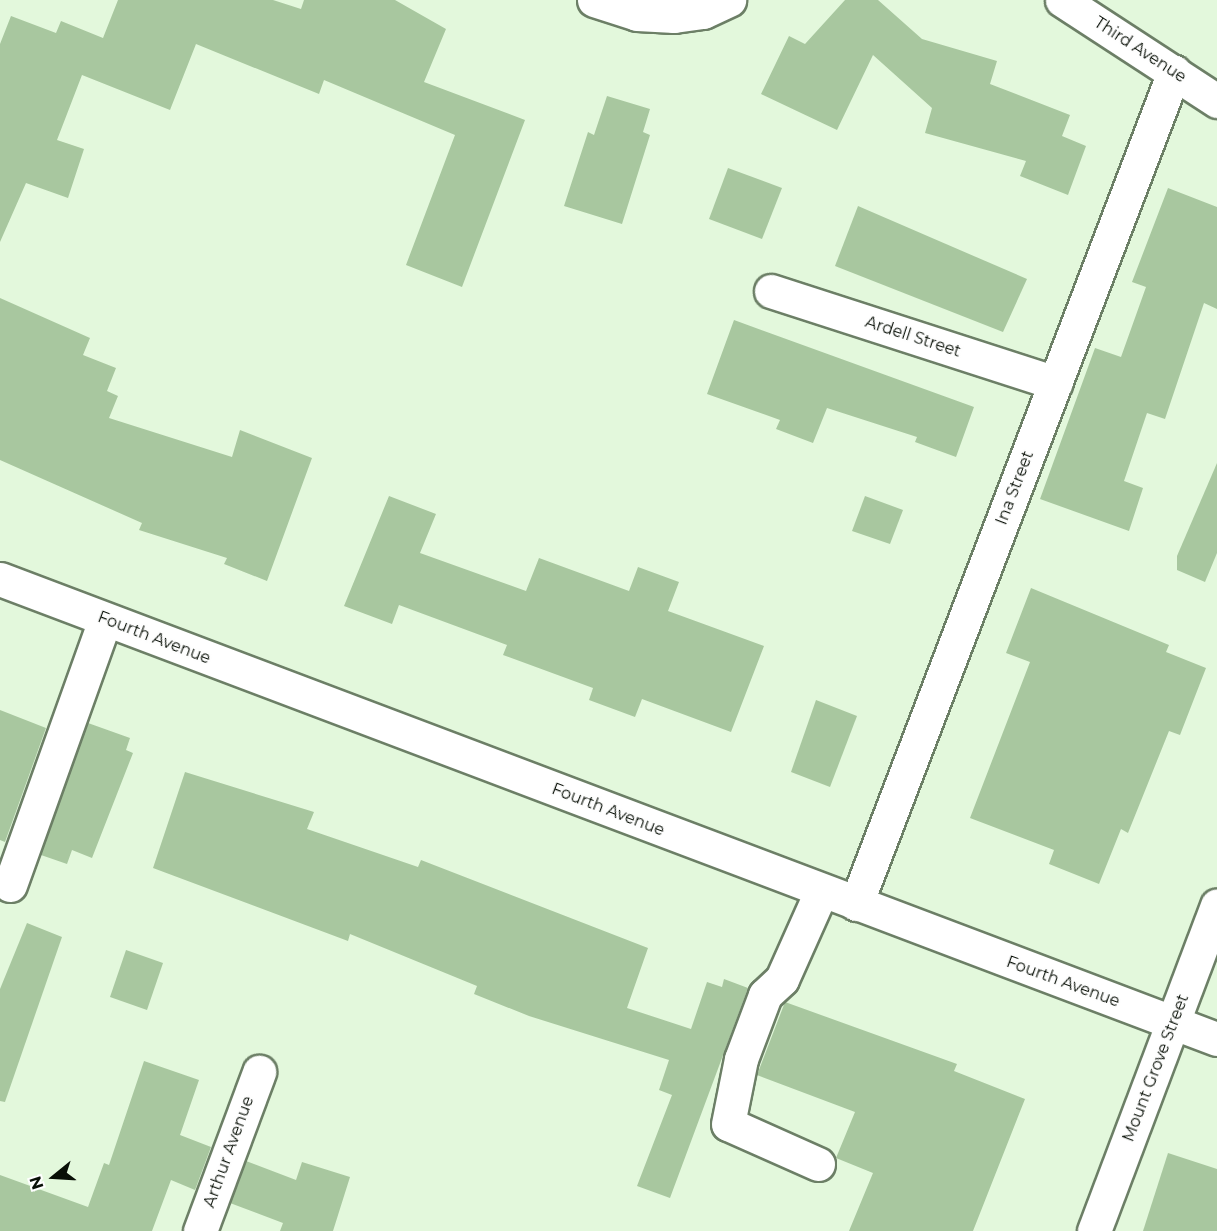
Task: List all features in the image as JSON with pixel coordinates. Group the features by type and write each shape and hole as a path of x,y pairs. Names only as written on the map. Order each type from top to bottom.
{"street":[{"path":"594,0 637,14 674,16 703,12 729,0"},
{"name":"Third Avenue","path":"1062,0 1217,101"},
{"name":"Ina Street","path":"856,904 1174,72"},
{"name":"Ardell Street","path":"771,291 1056,383"},
{"name":"Fourth Avenue","path":"0,579 1217,1039"},
{"path":"10,885 105,619"},
{"path":"818,1164 728,1124 741,1059 765,995 782,978 821,891"},
{"name":"Mount Grove Street","path":"1094,1231 1217,905"},
{"name":"Arthur Avenue","path":"200,1231 259,1072"}],"building":[{"path":"118,0 273,0 301,9 304,0 395,0 446,29 424,82 525,120 462,287 406,265 455,135 324,80 319,94 196,44 170,110 82,75 57,140 84,149 68,198 26,183 0,242 0,44 11,16 56,33 61,21 103,38"},
{"path":"845,0 878,0 922,39 997,61 990,84 1070,115 1062,136 1086,146 1068,195 1020,176 1026,161 925,133 932,108 873,55 837,130 761,94 789,36 805,44"},
{"path":"607,96 650,109 643,132 650,135 622,224 564,206 588,132 594,135"},
{"path":"728,168 782,188 762,239 709,219"},
{"path":"1168,188 1217,207 1217,309 1204,303 1165,419 1147,413 1124,481 1143,488 1129,531 1040,499 1095,348 1121,357 1146,287 1132,282"},
{"path":"858,206 1027,279 1003,332 835,266"},
{"path":"0,298 90,338 83,355 116,368 107,391 118,396 109,418 232,457 240,430 312,458 267,581 224,564 227,558 139,530 142,523 0,460"},
{"path":"734,320 974,407 956,457 915,442 917,437 827,408 813,443 776,429 780,420 707,394"},
{"path":"1217,463 1217,553 1205,582 1177,570 1177,556"},
{"path":"389,496 436,514 420,553 526,591 539,558 629,591 638,567 679,582 668,611 764,646 731,732 642,699 635,717 589,700 593,688 503,655 507,645 399,605 392,624 344,606"},
{"path":"865,496 903,510 890,544 852,531"},
{"path":"1031,588 1169,645 1166,652 1206,668 1180,735 1169,731 1128,833 1121,829 1099,884 1049,864 1054,850 970,818 1030,662 1006,653"},
{"path":"816,700 857,716 830,787 791,772"},
{"path":"0,710 46,728 5,842 0,840"},
{"path":"88,723 130,738 126,750 133,753 92,858 72,850 67,864 41,855"},
{"path":"185,772 314,812 307,829 418,867 421,860 648,948 627,1008 691,1029 707,982 722,987 724,979 748,988 670,1198 637,1186 672,1095 659,1090 669,1060 529,1016 474,994 477,986 350,934 348,941 153,868"},
{"path":"27,923 62,937 5,1102 0,1101 0,989"},
{"path":"126,950 163,963 147,1010 110,997"},
{"path":"785,1002 957,1064 954,1071 1025,1099 973,1231 849,1231 873,1173 836,1158 855,1112 757,1075"},
{"path":"144,1061 199,1080 180,1135 211,1147 195,1190 171,1180 152,1231 0,1231 0,1175 88,1207 104,1163 109,1165"},
{"path":"1168,1153 1217,1169 1217,1231 1143,1231"},
{"path":"246,1161 296,1180 302,1162 350,1177 333,1231 280,1231 283,1223 230,1203"}]}
